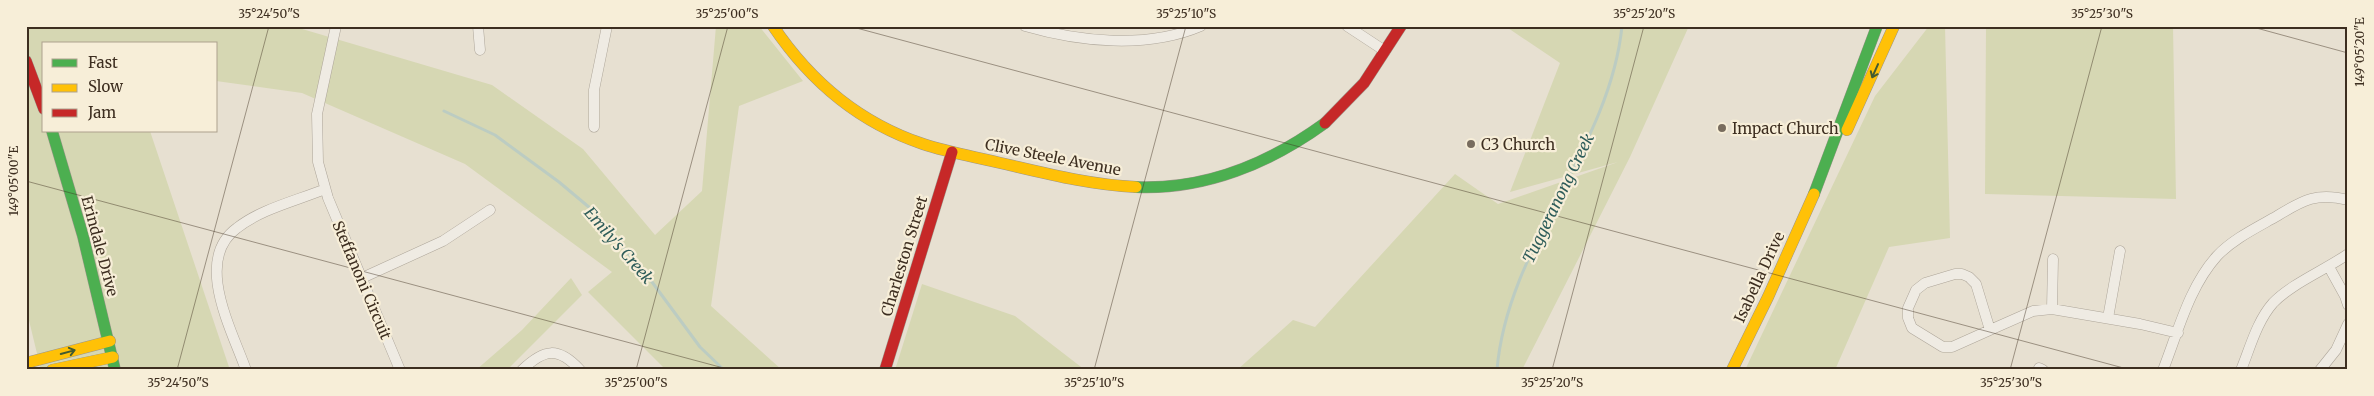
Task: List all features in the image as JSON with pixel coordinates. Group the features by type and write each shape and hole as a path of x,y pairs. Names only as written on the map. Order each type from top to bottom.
{"street":[{"name":"Steffanoni Circuit","path":"336,26 320,98 316,130 318,162 325,189 400,370"},
{"path":"478,26 480,50"},
{"path":"594,127 594,90 607,26"},
{"name":"Clive Steele Avenue","path":"773,26 786,46 813,76 848,106 898,134 952,152 1110,186 1164,186 1218,176 1267,159 1297,143 1324,124 1348,102 1368,78 1401,26"},
{"path":"1025,26 1074,37 1110,40 1145,39 1201,26"},
{"path":"1347,26 1385,51"},
{"name":"Isabella Drive","path":"1813,197 1876,26"},
{"name":"Isabella Drive","path":"1732,370 1768,297 1813,197 1844,136 1894,26"},
{"path":"26,62 42,104"},
{"name":"Erindale Drive","path":"52,132 69,186 110,341 115,370"},
{"name":"Charleston Street","path":"885,370 952,152"},
{"path":"246,370 216,283 215,268 222,246 231,233 251,219 325,189"},
{"path":"2163,370 2204,273 2234,241 2297,204 2311,198 2326,196 2348,200"},
{"path":"362,278 443,241 490,210"},
{"path":"2108,318 2120,251"},
{"path":"2241,370 2263,318 2273,304 2286,292 2348,254"},
{"path":"2052,309 2053,259"},
{"path":"2328,267 2345,296 2348,305"},
{"path":"1990,330 1976,284 1969,277 1962,274 1955,274 1924,283 1916,290 1908,308 1908,318 1912,328 1943,347 1952,346 1990,330 2033,311 2052,309 2108,318 2178,333"},
{"path":"2320,370 2336,350 2348,324"},
{"path":"26,363 110,341"},
{"path":"522,370 541,354 554,353 562,355 580,370"},
{"path":"52,370 113,357"}],"green space":[{"path":"26,26 292,26 492,85 583,149 655,235 702,191 716,26 759,26 803,81 739,106 711,306 782,370 666,370 588,292 612,272 465,164 302,93 218,81 218,42 42,42 42,132 150,132 230,370 41,370 26,308"},
{"path":"1505,26 1689,26 1630,157 1522,370 1237,370 1293,320 1315,327 1455,174 1498,204 1618,162 1510,192 1560,63"},
{"path":"1929,26 1945,26 1950,238 1889,247 1835,370 1745,370 1875,96"},
{"path":"1986,26 2173,26 2176,199 1985,194"},
{"path":"571,278 582,295 507,370 476,370 522,330"},
{"path":"922,284 1015,316 1085,370 895,370"}],"waterway":[{"name":"Tuggeranong Creek","path":"1497,370 1505,325 1519,281 1599,114 1614,71 1622,26"},
{"name":"Emily's Creek","path":"444,111 495,135 559,182 590,208 652,282 700,347 724,370"}],"traffic: fast":[{"path":"1814,194 1877,26"},
{"path":"1136,187 1162,187 1187,184 1212,179 1236,171 1282,150 1325,123"},
{"path":"52,132 83,236 115,370"}],"traffic: slow":[{"path":"773,26 803,65 838,98 878,124 900,135 943,150 1053,175 1103,184 1136,187"},
{"path":"1847,130 1894,26"},
{"path":"1732,370 1768,297 1814,194"},
{"path":"26,363 110,341"},
{"path":"52,370 113,357"}],"traffic: jam":[{"path":"1325,123 1364,83 1401,26"},
{"path":"26,61 42,104"},
{"path":"885,370 952,152"}],"place":[{"name":"Impact Church","path":"1722,128"},
{"name":"C3 Church","path":"1471,144"}]}
